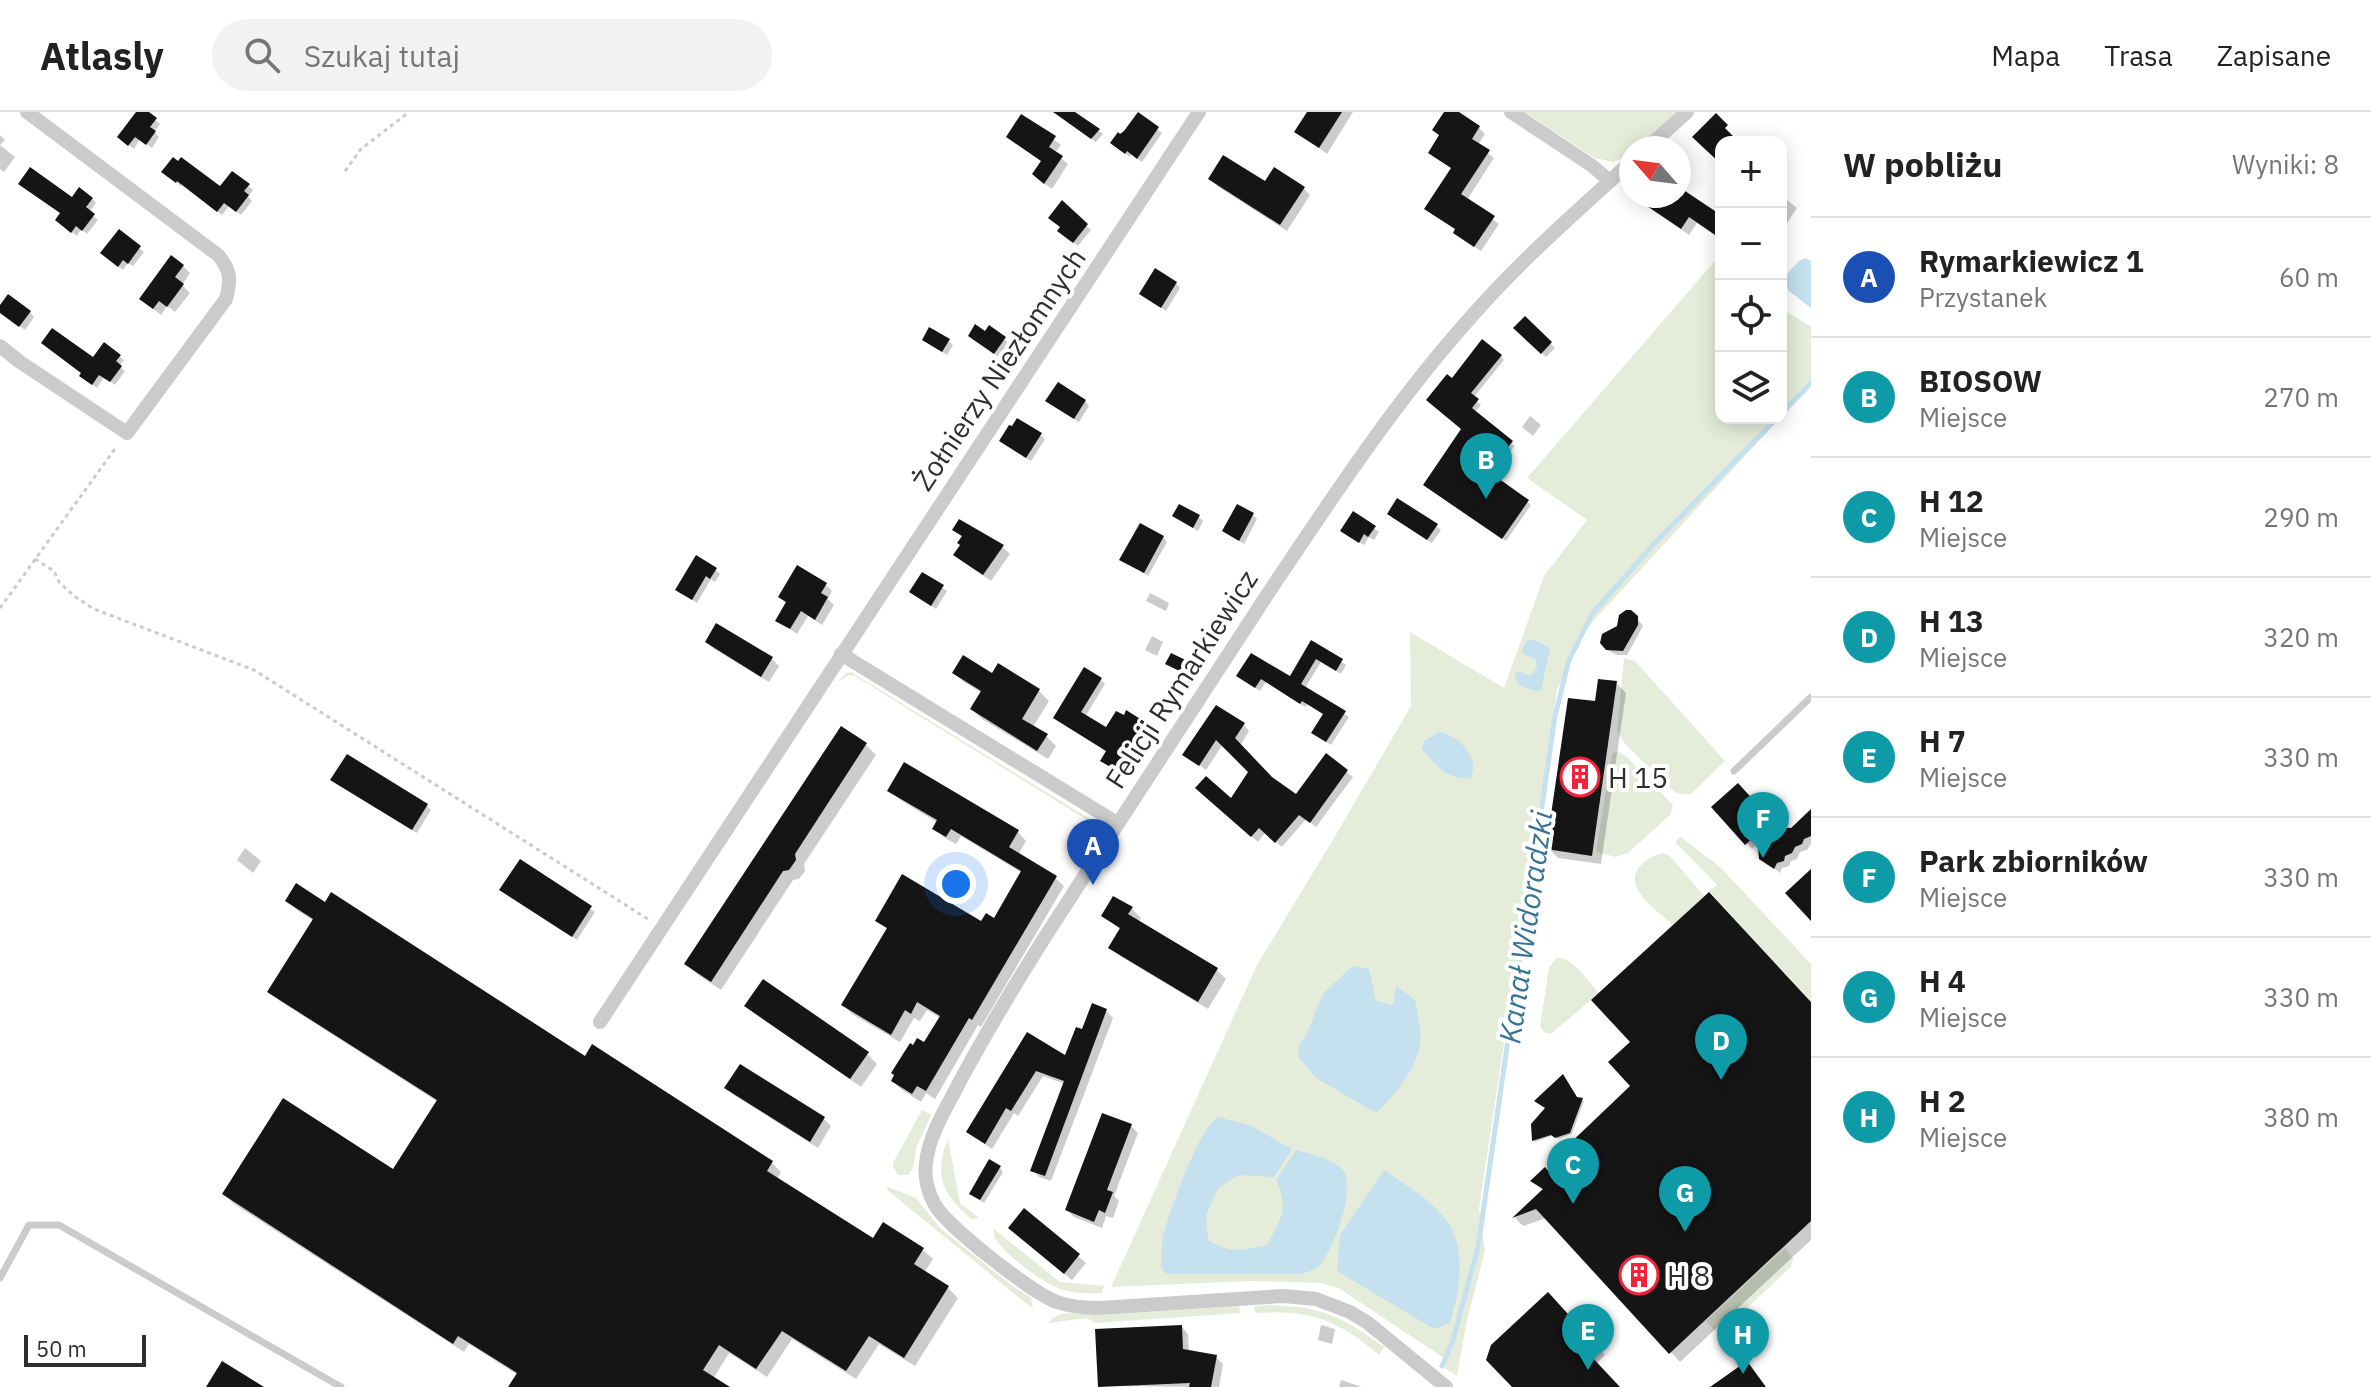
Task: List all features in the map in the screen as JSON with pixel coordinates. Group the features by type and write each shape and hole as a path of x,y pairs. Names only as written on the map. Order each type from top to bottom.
{"street":[{"path":"0,346 127,433 226,299 231,280 226,264 218,255 27,112"},
{"name":"Żołnierzy Niezłomnych","path":"600,1022 1199,112"},
{"path":"1511,112 1610,181"},
{"path":"1660,136 1687,112"},
{"name":"Felicji Rymarkiewicz","path":"1446,1387 1368,1323 1350,1312 1316,1299 1283,1296 1100,1308 1082,1308 1058,1302 1025,1284 951,1223 936,1206 927,1184 926,1164 929,1145 943,1115 1004,1000 1117,823 1367,446 1471,316 1533,252 1619,173"},
{"path":"841,654 1117,823"}],"lane":[{"path":"1734,771 1811,697"},
{"path":"0,1278 29,1225 59,1225 341,1387"}],"path":[{"path":"345,171 361,149 409,112"},
{"path":"0,608 127,433"},
{"path":"35,559 54,571 59,582 94,609 254,670 661,928"}],"green space":[{"path":"1524,112 1677,112 1651,136 1619,136 1619,160 1613,162 1595,158"},
{"path":"1715,263 1715,424 1774,424 1587,628 1557,690 1479,1209 1485,1251 1467,1320 1457,1376 1445,1368 1444,1358 1340,1289 1322,1283 1250,1281 1111,1287 1257,965 1411,706 1410,632 1504,688 1544,576 1587,520 1527,478"},
{"path":"1787,312 1811,327 1811,384 1787,410"},
{"path":"1624,658 1635,661 1725,761 1691,794 1679,794 1672,790 1625,744 1617,730"},
{"path":"851,672 1093,821 1098,827 1092,842 1095,845 1086,849 1095,833 1095,825 855,676 849,675 838,682"},
{"path":"1618,751 1673,805 1670,815 1628,853 1616,857 1596,852 1612,754"},
{"path":"1681,837 1721,868 1811,964 1811,1001 1709,891 1717,885 1676,843"},
{"path":"1663,853 1670,856 1704,896 1673,925 1651,906 1635,882 1641,865"},
{"path":"1556,958 1574,965 1599,993 1548,1034 1540,1026 1549,968"},
{"path":"922,1110 931,1115 917,1146 913,1168 908,1175 898,1175 893,1163"},
{"path":"948,1139 960,1203 979,1218 971,1219 961,1210 943,1184 941,1164"},
{"path":"888,1187 916,1198 941,1229 1031,1298 1033,1309 886,1189"},
{"path":"994,1229 1060,1282 1104,1286 1102,1293 1069,1291 1047,1282 1009,1255 995,1238"},
{"path":"1785,1248 1793,1259 1791,1267 1720,1333 1715,1331 1706,1321"},
{"path":"1239,1306 1241,1313 1095,1323 1087,1318 1048,1323 1066,1313 1103,1315"},
{"path":"1254,1306 1302,1308 1330,1315 1355,1327 1384,1347 1379,1355 1336,1325 1307,1315 1255,1313"}],"water":[{"path":"1805,258 1811,261 1811,308 1787,288 1787,274"},
{"path":"1533,639 1550,648 1541,690 1538,691 1523,687 1515,678 1519,671 1530,676 1537,668 1536,659 1523,654 1522,650 1526,641"},
{"path":"1439,732 1456,739 1469,753 1473,767 1471,778 1449,775 1422,749 1424,741"},
{"path":"1352,966 1369,969 1376,1001 1393,1005 1396,986 1415,1000 1419,1022 1420,1044 1414,1064 1397,1090 1376,1113 1316,1078 1299,1058 1299,1046 1322,995"},
{"path":"1218,1117 1249,1125 1292,1149 1274,1177 1239,1175 1218,1188 1206,1216 1208,1240 1230,1249 1267,1245 1280,1220 1283,1206 1276,1180 1296,1150 1333,1162 1343,1170 1347,1179 1342,1219 1331,1247 1317,1267 1302,1274 1167,1274 1161,1269 1163,1237 1178,1191 1193,1154"},
{"path":"1384,1170 1437,1209 1451,1227 1456,1240 1460,1268 1454,1310 1450,1323 1434,1329 1337,1271 1340,1235"}],"building":[{"path":"136,112 149,112 157,118 150,127 156,131 146,145 135,137 128,146 117,137"},
{"path":"1053,112 1075,112 1100,129 1091,139"},
{"path":"1138,112 1159,127 1137,159 1110,143"},
{"path":"1307,112 1342,112 1319,148 1294,132"},
{"path":"1444,112 1459,112 1480,126 1472,139 1490,150 1461,194 1495,216 1474,247 1453,233 1455,229 1424,209 1451,168 1428,153 1439,135 1432,130"},
{"path":"1716,113 1728,125 1725,128 1733,136 1715,136 1715,158 1692,137"},
{"path":"1021,114 1056,136 1049,147 1063,156 1044,184 1032,174 1041,161 1006,137"},
{"path":"1223,155 1265,181 1274,167 1305,187 1280,225 1208,179"},
{"path":"173,157 178,161 181,157 220,186 232,171 250,184 244,191 249,195 236,212 224,203 217,212 161,172"},
{"path":"30,167 72,197 79,187 93,198 86,207 95,214 82,231 76,226 71,233 55,220 60,213 18,184"},
{"path":"1691,195 1715,211 1715,235 1689,217 1681,229 1650,208 1691,208"},
{"path":"1062,200 1088,224 1073,243 1057,231 1060,227 1048,218"},
{"path":"119,229 141,246 128,264 123,260 118,267 100,253"},
{"path":"171,255 184,265 175,277 184,284 167,307 159,301 153,309 139,299"},
{"path":"1155,268 1177,282 1161,308 1139,294"},
{"path":"8,294 31,311 19,327 0,313 0,305"},
{"path":"1525,316 1552,342 1541,354 1513,328"},
{"path":"975,324 985,331 989,325 1006,337 994,354 968,336"},
{"path":"929,327 950,339 942,352 922,340"},
{"path":"52,328 93,357 104,342 121,355 116,361 122,366 110,382 99,375 92,385 41,343"},
{"path":"1482,339 1502,355 1471,393 1479,399 1472,408 1513,441 1488,471 1529,500 1502,539 1423,485 1461,429 1426,400 1447,374 1452,378"},
{"path":"1058,382 1086,400 1074,419 1045,401"},
{"path":"1017,418 1042,433 1026,458 999,441"},
{"path":"1397,498 1438,524 1427,540 1387,514"},
{"path":"1179,504 1200,515 1193,528 1172,516"},
{"path":"1237,504 1254,513 1239,541 1222,531"},
{"path":"1353,511 1376,526 1368,537 1364,534 1359,543 1340,531"},
{"path":"959,519 1004,545 983,575 953,555 962,536 952,530"},
{"path":"1140,523 1164,536 1144,573 1119,560"},
{"path":"696,555 717,568 710,579 706,576 692,600 675,590"},
{"path":"797,565 827,583 821,593 828,597 815,620 801,611 790,629 775,621 786,602 778,597"},
{"path":"922,572 944,585 931,606 909,592"},
{"path":"1626,610 1638,616 1638,625 1623,651 1606,650 1600,643 1602,634 1617,626 1619,615"},
{"path":"716,623 773,657 761,677 705,642"},
{"path":"1311,640 1343,659 1336,671 1316,659 1301,684 1346,711 1326,742 1311,733 1323,714 1302,701 1300,704 1261,679 1255,688 1236,676 1251,653 1290,676"},
{"path":"1171,653 1198,666 1192,677 1165,664"},
{"path":"963,655 992,673 998,663 1040,689 1022,719 1048,734 1037,751 970,709 981,691 952,673"},
{"path":"1084,667 1102,678 1081,712 1106,727 1116,711 1124,715 1126,710 1150,725 1121,773 1100,761 1106,751 1053,718"},
{"name":"H 15","path":"1598,679 1617,681 1592,856 1546,849 1568,698 1595,701"},
{"path":"1216,705 1245,723 1235,738 1272,777 1296,794 1326,753 1348,770 1310,823 1299,815 1275,843 1259,828 1251,837 1195,788 1206,776 1231,798 1248,772 1216,740 1199,766 1182,755"},
{"path":"841,726 867,743 795,854 796,860 789,870 783,871 711,982 684,964"},
{"path":"347,754 428,804 412,830 330,780"},
{"path":"904,762 1019,830 1009,847 1057,876 926,1091 917,1086 912,1094 891,1081 894,1075 891,1073 910,1043 913,1045 917,1038 924,1042 940,1016 917,1002 911,1014 905,1010 891,1035 841,1005 887,928 875,921 902,874 981,921 986,913 994,918 1021,871 951,829 946,837 932,829 937,820 887,791"},
{"path":"1738,783 1778,827 1791,828 1811,809 1811,836 1785,856 1784,861 1777,863 1774,869 1759,859 1757,834 1745,845 1711,807"},
{"path":"520,859 592,906 572,937 499,890"},
{"path":"1811,869 1811,921 1785,893"},
{"path":"296,883 325,902 331,892 585,1056 592,1044 773,1161 767,1171 873,1238 883,1222 924,1248 914,1264 949,1286 904,1358 869,1336 846,1371 782,1331 756,1369 719,1345 703,1370 730,1387 508,1387 517,1373 458,1336 453,1344 222,1194 283,1098 393,1169 437,1100 267,992 313,919 285,901"},
{"path":"1709,892 1811,1002 1811,1221 1669,1354 1536,1209 1512,1218 1543,1189 1530,1181 1545,1167 1562,1188 1583,1169 1564,1149 1630,1086 1608,1062 1630,1042 1591,1000"},
{"path":"1113,896 1133,907 1128,914 1218,968 1198,1002 1108,948 1120,928 1101,916"},
{"path":"763,979 869,1052 850,1079 744,1006"},
{"path":"1092,1003 1107,1009 1045,1176 1030,1171 1064,1081 1036,1071 1011,1111 1006,1108 985,1144 966,1132 1027,1032 1065,1055 1076,1027 1082,1029"},
{"path":"740,1064 825,1117 810,1142 724,1088"},
{"path":"1563,1074 1577,1097 1583,1098 1570,1133 1532,1141 1531,1124 1545,1108 1534,1101"},
{"path":"1102,1113 1132,1124 1107,1190 1113,1192 1105,1213 1099,1210 1094,1222 1065,1210"},
{"path":"989,1159 1001,1166 980,1200 969,1194"},
{"path":"1024,1208 1080,1254 1064,1274 1008,1228"},
{"path":"1548,1292 1597,1346 1589,1354 1620,1387 1512,1387 1486,1360 1491,1345"},
{"path":"1182,1325 1183,1349 1217,1355 1211,1387 1189,1387 1190,1383 1098,1387 1095,1329"},
{"path":"222,1361 264,1387 206,1387"},
{"path":"1747,1361 1766,1387 1710,1387"}],"waterway":[{"name":"Kanał Widoradzki","path":"1787,408 1811,383"},
{"name":"Kanał Widoradzki","path":"1442,1366 1453,1340 1478,1247 1555,716 1569,660 1592,614 1654,544 1771,424"}],"place":[{"name":"BIOSOW","path":"1486,499"},
{"name":"H 15","path":"1580,777"},
{"name":"Park zbiorników","path":"1763,858"},
{"name":"Rymarkiewicz 1","path":"1093,885"},
{"name":"H 13","path":"1721,1080"},
{"name":"H 12","path":"1573,1204"},
{"name":"H 4","path":"1685,1232"},
{"name":"H 8","path":"1639,1275"},
{"name":"H 7","path":"1588,1370"},
{"name":"H 2","path":"1743,1374"}]}
